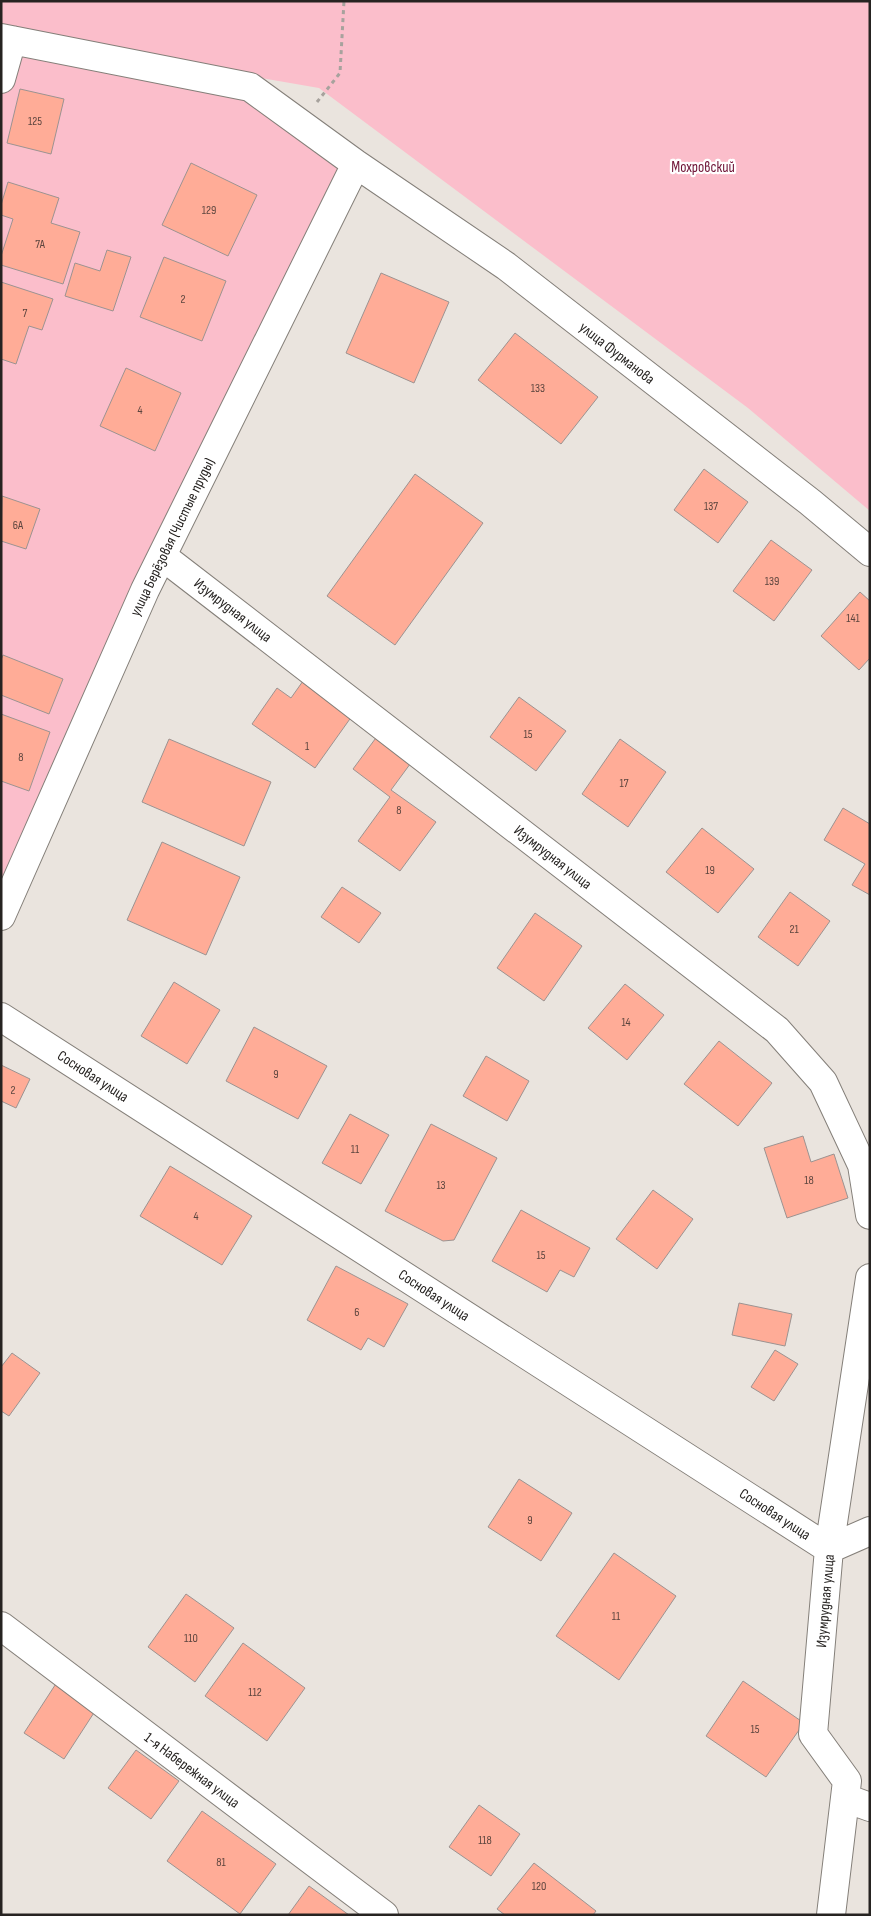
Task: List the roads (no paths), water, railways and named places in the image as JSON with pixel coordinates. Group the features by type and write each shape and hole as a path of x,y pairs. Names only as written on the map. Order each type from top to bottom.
{"street":[{"path":"1,79 6,39"},
{"name":"улица Фурманова","path":"6,39 250,87 356,164 506,266 802,496 870,552"},
{"name":"улица Берёзовая (Чистые пруды)","path":"1,916 145,590 356,164"},
{"name":"Изумрудная улица","path":"162,556 777,1030 823,1082 862,1165 870,1214"},
{"name":"Сосновая улица","path":"1,1017 829,1549"},
{"name":"Изумрудная улица","path":"831,1915 857,1803 847,1781 813,1734 829,1549 870,1278"},
{"path":"829,1549 870,1531"},
{"name":"1-я Набережная улица","path":"1,1626 384,1915"}],"park label":[{"name":"Мохровский","path":"703,167"}]}
